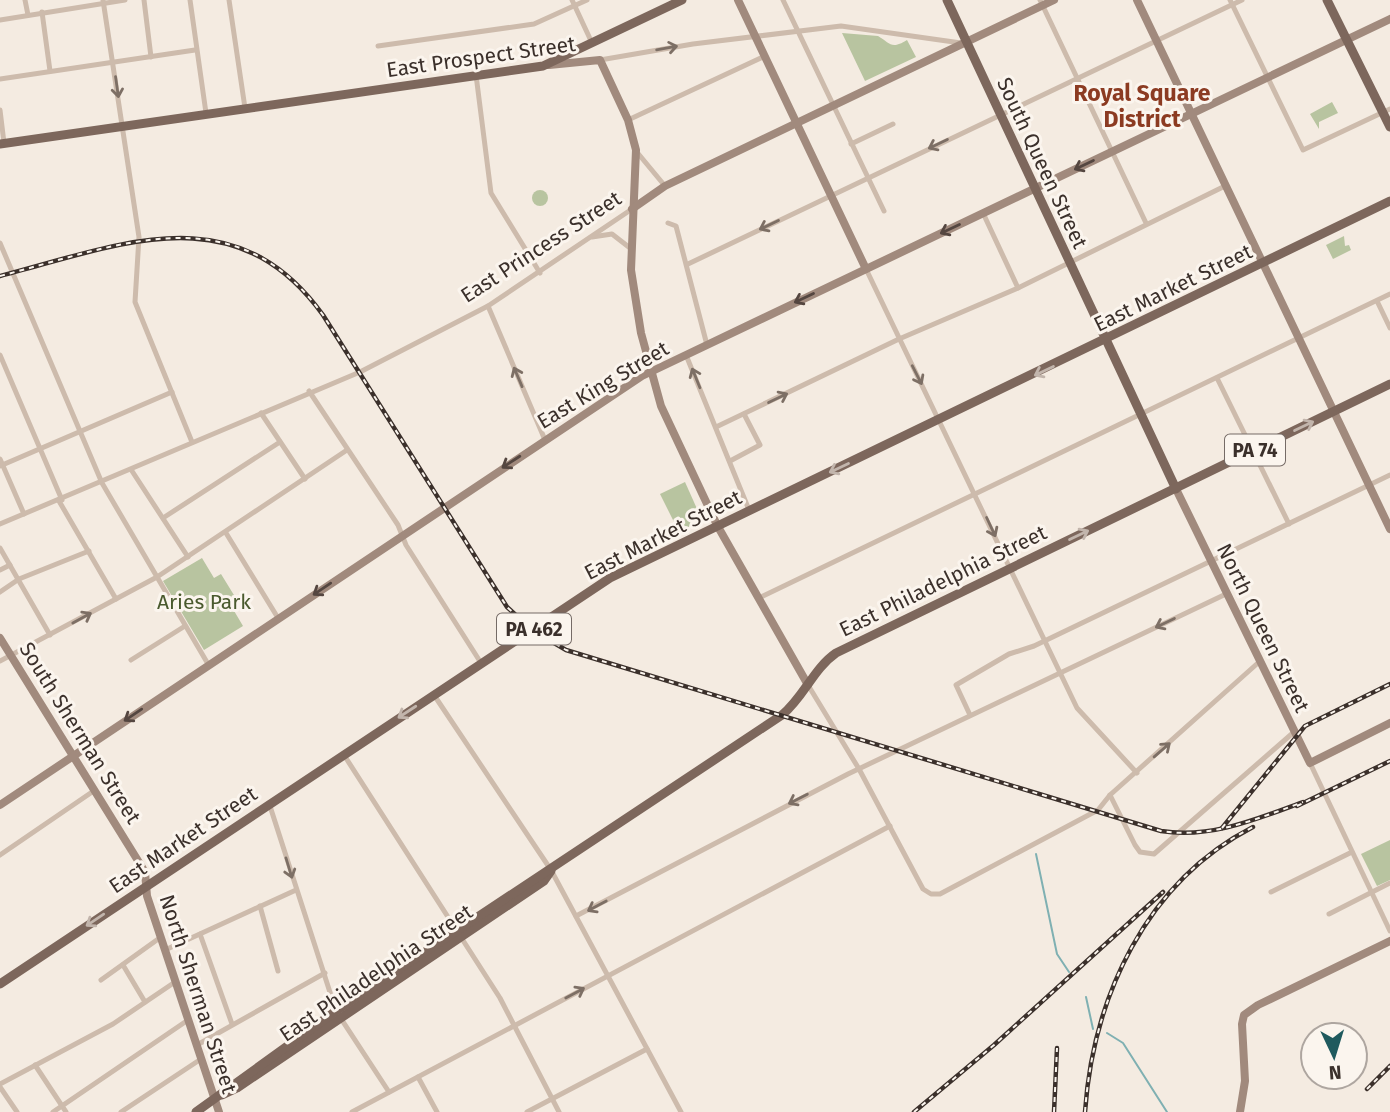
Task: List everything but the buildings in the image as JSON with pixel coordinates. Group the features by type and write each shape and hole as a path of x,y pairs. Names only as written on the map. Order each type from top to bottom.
{"main road":[{"path":"543,66 682,0"},
{"name":"South Queen Street","path":"947,0 1105,341"},
{"path":"1327,0 1386,111 1390,127"},
{"name":"East Prospect Street","path":"2,144 543,66"},
{"name":"East Market Street","path":"0,984 610,578 749,509 940,421 1390,201"},
{"name":"North Queen Street","path":"1105,341 1176,489"},
{"name":"East Philadelphia Street","path":"195,1112 237,1088 539,874 551,870 782,715 821,666 836,653 1390,384"}],"street":[{"path":"25,0 28,15"},
{"path":"62,0 64,9"},
{"path":"0,20 103,1 125,0"},
{"path":"144,0 151,57"},
{"path":"190,0 206,113"},
{"path":"229,0 245,108"},
{"path":"378,46 534,23 573,3 587,0"},
{"path":"738,0 1077,708 1137,772"},
{"path":"783,0 884,211"},
{"name":"East Princess Street","path":"0,524 132,471 192,442 359,372 488,306 665,186 967,43 1041,3 1054,0"},
{"path":"1137,0 1224,187 1390,529"},
{"path":"688,264 1079,79 1231,2 1242,0"},
{"path":"103,1 139,237 135,302 192,442"},
{"path":"1231,2 1303,150 1386,111"},
{"path":"573,3 592,43"},
{"path":"1041,3 1146,223"},
{"path":"42,12 50,71"},
{"name":"East King Street","path":"0,805 650,372 1390,19"},
{"name":"East Prospect Street","path":"543,66 841,26 967,43"},
{"path":"0,79 195,50"},
{"path":"628,120 765,56"},
{"path":"600,60 628,120 636,150 630,248 634,298 650,372 661,406 717,525 808,685 859,768 923,889 931,894 940,894 1098,810 1110,795 1259,662"},
{"path":"476,75 491,193 540,273"},
{"path":"0,110 2,144"},
{"path":"851,144 892,124"},
{"path":"636,150 665,186"},
{"path":"716,427 899,339 1018,288 1224,187"},
{"path":"984,213 1018,288"},
{"path":"668,223 676,226 707,345"},
{"path":"589,238 612,234 630,248"},
{"path":"0,243 102,483 208,664"},
{"path":"759,598 1390,294"},
{"path":"1377,301 1390,328"},
{"path":"488,306 545,440"},
{"path":"0,355 61,500 116,599"},
{"path":"686,355 749,509"},
{"path":"1217,378 1289,524"},
{"path":"309,391 398,525 481,663"},
{"path":"24,514 1,463 172,392"},
{"path":"261,413 305,479"},
{"path":"730,461 760,445 744,414"},
{"path":"163,518 280,442"},
{"path":"0,662 157,578 347,450"},
{"path":"132,471 188,557"},
{"path":"970,715 956,685 1009,654 1045,640 1390,475"},
{"name":"North Queen Street","path":"1176,489 1390,931"},
{"path":"226,533 278,618"},
{"path":"0,548 50,635"},
{"path":"0,592 19,579 89,551"},
{"path":"0,570 10,565"},
{"path":"576,916 859,768 1226,594"},
{"path":"131,660 186,626"},
{"name":"South Sherman Street","path":"0,638 145,872 146,886"},
{"path":"434,695 551,870 681,1112"},
{"path":"1310,763 1390,723"},
{"path":"1110,795 1135,845 1148,854 1159,852 1294,732"},
{"path":"344,754 515,1025 559,1112"},
{"path":"0,855 95,790"},
{"path":"270,803 338,1015 389,1092"},
{"path":"352,1112 890,826"},
{"path":"1271,892 1352,852"},
{"path":"1329,914 1390,883"},
{"name":"North Sherman Street","path":"146,886 219,1112"},
{"path":"165,950 296,890"},
{"path":"260,906 278,971"},
{"path":"200,934 232,1024"},
{"path":"101,980 161,937"},
{"path":"1240,1112 1245,1081 1242,1024 1244,1016 1258,1005 1390,941"},
{"path":"123,965 145,1002"},
{"path":"197,1046 325,973"},
{"path":"17,1112 0,1085 113,1024 176,982"},
{"path":"53,1112 64,1109 188,1020"},
{"path":"527,1112 647,1049"},
{"path":"121,1112 201,1059"},
{"path":"35,1065 64,1109"},
{"path":"418,1077 437,1112"}],"green space":[{"path":"842,33 878,36 894,45 907,40 916,57 865,81"},
{"path":"1332,102 1338,113 1319,122 1319,129 1310,114"},
{"path":"537,190 543,190 548,198 546,204 537,206 532,201 532,195"},
{"path":"1344,236 1345,246 1349,245 1351,250 1333,259 1326,245"},
{"path":"685,482 702,520 679,532 660,494"},
{"name":"Aries Park","path":"202,558 214,578 221,574 237,600 230,604 243,626 204,650 163,581"},
{"path":"1390,840 1390,880 1377,886 1361,854"}],"waterway":[{"path":"1036,854 1057,954 1069,972"},
{"path":"1086,997 1093,1029"},
{"path":"1107,1033 1123,1043 1167,1112"}],"railway":[{"path":"0,276 89,252 174,238 214,241 252,253 289,277 323,315 507,607 532,630 566,650 1161,831 1179,833 1215,830 1251,821 1303,802"},
{"path":"1222,828 1305,726 1390,684"},
{"path":"1297,806 1390,761"},
{"path":"1085,1112 1090,1069 1100,1027 1113,986 1132,947 1155,911 1183,879 1215,850 1253,827"},
{"path":"914,1112 994,1045 1163,892"},
{"path":"1054,1112 1057,1048"},
{"path":"1369,1087 1390,1066"}],"district":[{"name":"Royal Square District","path":"1142,106"}]}
